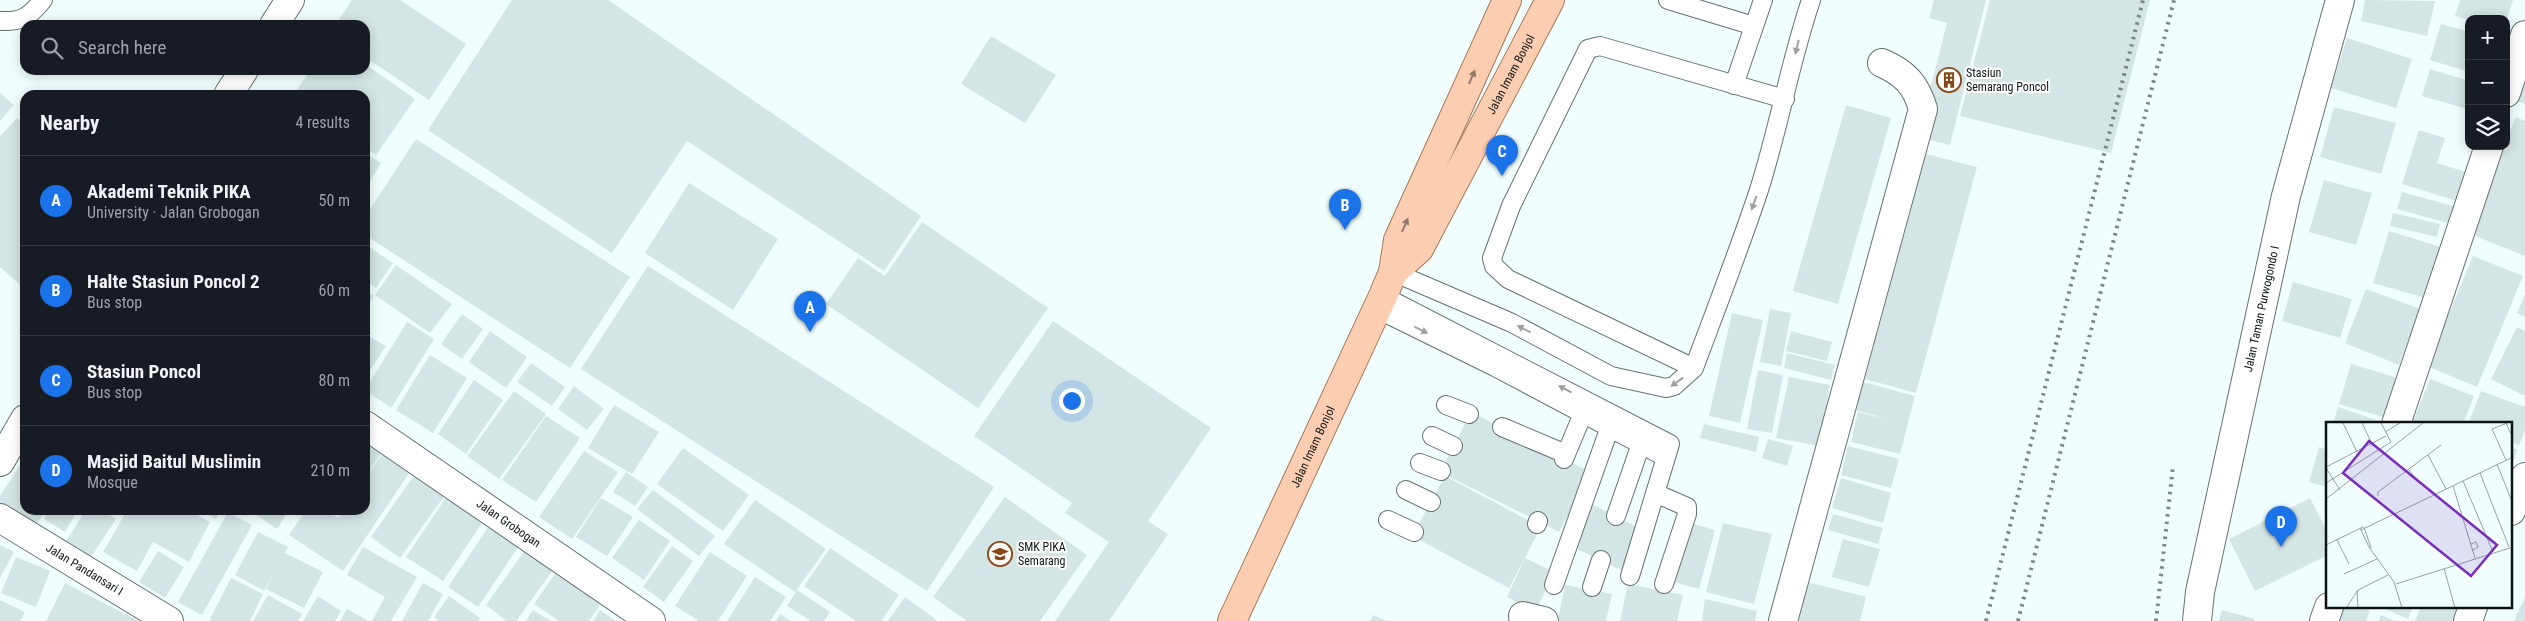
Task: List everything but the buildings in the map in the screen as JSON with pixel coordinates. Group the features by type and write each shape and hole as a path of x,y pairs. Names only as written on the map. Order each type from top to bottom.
{"main road":[{"name":"Jalan Imam Bonjol","path":"1232,621 1384,292 1398,240 1506,0"},
{"name":"Jalan Imam Bonjol","path":"1384,292 1419,249 1550,0"}],"street":[{"path":"277,20 290,0"},
{"name":"Jalan Taman Purwogondo I","path":"2197,621 2200,592 2286,196 2340,0"},
{"path":"2510,81 2525,36"},
{"path":"1783,621 1923,109 1914,84 1904,75 1882,63"},
{"path":"231,90 241,75"},
{"path":"2397,422 2488,150"},
{"path":"0,462 20,427"},
{"name":"Jalan Grobogan","path":"370,428 651,621"},
{"path":"2512,509 2525,477"},
{"name":"Jalan Pandansari I","path":"0,518 169,621"},
{"path":"2324,621 2329,608"},
{"path":"2468,621 2473,608"}],"lane":[{"path":"20,20 32,13 43,0"},
{"path":"1668,0 1754,26"},
{"path":"1734,85 1763,0"},
{"path":"1384,292 1512,323 1611,376 1666,388 1674,386 1694,368 1759,189 1785,100 1800,32 1811,0"},
{"path":"0,21 17,22 20,20"},
{"path":"1694,368 1508,280 1494,266 1492,258 1510,206 1588,49 1600,46 1785,100"},
{"path":"1384,292 1586,408 1667,450 1630,576"},
{"path":"1446,404 1470,414"},
{"path":"1502,428 1565,456 1586,408"},
{"path":"1554,585 1612,422"},
{"path":"1432,436 1453,446"},
{"path":"1616,516 1643,438"},
{"path":"1420,463 1441,471"},
{"path":"1406,490 1431,502"},
{"path":"1655,492 1687,507 1687,514 1664,584"},
{"path":"1388,520 1414,532"},
{"path":"1592,587 1601,560"}],"railway":[{"path":"1986,621 2143,0"},
{"path":"2018,621 2174,0"},
{"path":"2156,621 2173,466"}],"place":[{"name":"Stasiun Semarang Poncol","path":"1949,80"},
{"name":"Stasiun Poncol","path":"1502,176"},
{"name":"Halte Stasiun Poncol 2","path":"1345,230"},
{"name":"Akademi Teknik PIKA","path":"810,332"},
{"name":"Masjid Baitul Muslimin","path":"2281,547"},
{"name":"SMK PIKA Semarang","path":"1000,554"}]}
